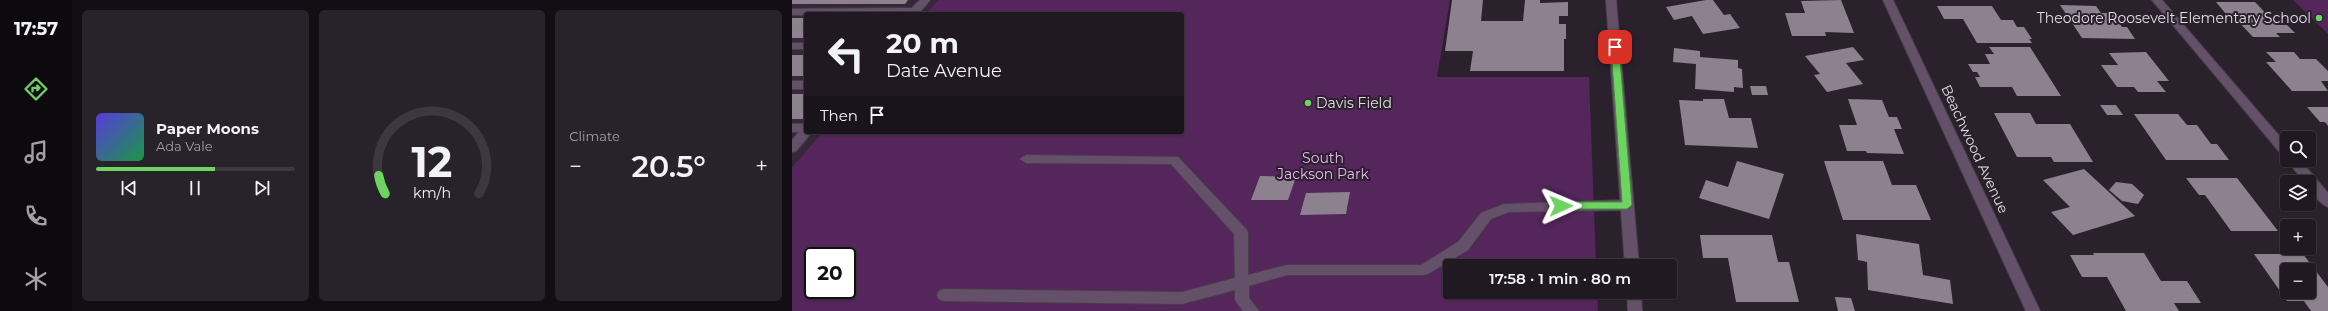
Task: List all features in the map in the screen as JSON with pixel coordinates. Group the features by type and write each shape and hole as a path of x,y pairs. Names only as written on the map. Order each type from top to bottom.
{"street":[{"path":"792,12 915,11 925,0"},
{"path":"1611,0 1631,259"},
{"name":"Beachwood Avenue","path":"1888,0 2033,311"},
{"path":"2157,0 2280,145"},
{"path":"792,46 804,46"},
{"path":"792,85 804,85"},
{"path":"792,128 804,128"},
{"path":"792,148 804,134"},
{"path":"1026,159 1174,160 1241,233 1242,300 1252,311"},
{"path":"2299,167 2328,202"},
{"path":"944,295 1182,298 1287,270 1423,270 1463,246 1486,216 1508,207 1627,205"},
{"path":"1634,299 1635,311"}],"shaded area":[{"path":"792,0 938,0 928,12 804,12 804,134 821,134 792,167"}],"green space":[{"name":"South Jackson Park","path":"938,0 1450,0 1437,77 1589,77 1596,259 1443,259 1443,299 1597,299 1598,311 792,311 792,167 821,134 1184,134 1184,12 928,12"},
{"name":"Theodore Roosevelt Elementary School","path":"2293,0 2328,0 2328,34"}],"building":[{"path":"792,0 908,0 905,4 792,4"},
{"path":"1452,0 1483,0 1481,21 1523,21 1525,0 1540,0 1540,3 1568,2 1568,16 1559,16 1559,24 1566,24 1566,39 1564,39 1564,71 1470,71 1473,51 1445,51"},
{"path":"1713,0 1724,15 1730,14 1740,28 1703,34 1692,16 1674,20 1666,7"},
{"path":"1841,0 1854,33 1825,32 1826,36 1792,36 1785,13 1805,13 1801,1"},
{"path":"2216,2 2255,2 2277,25 2287,25 2295,33 2276,33 2280,37 2253,37 2231,14 2226,14"},
{"path":"2060,5 2096,6 2101,13 2112,13 2122,27 2127,27 2135,39 2082,38"},
{"path":"1937,6 1992,6 2001,20 2013,20 2017,27 2024,27 2032,39 2029,39 2032,43 1977,43 1963,19 1944,19"},
{"path":"792,18 804,18 804,38 792,38"},
{"path":"1853,47 1864,60 1846,63 1863,84 1827,92 1814,75 1820,74 1805,56"},
{"path":"1989,47 2030,47 2061,96 2017,96 2012,87 1980,87 1975,77 1980,77 1977,72 1973,72 1968,64 1990,64 1985,54 1994,54"},
{"path":"1674,48 1700,51 1700,57 1738,60 1738,68 1742,69 1743,88 1734,87 1734,92 1695,89 1696,64 1673,62"},
{"path":"2146,52 2169,81 2157,81 2166,92 2138,92 2134,87 2117,87 2101,65 2118,65 2109,53"},
{"path":"2266,52 2294,52 2300,59 2316,59 2328,71 2328,81 2321,81 2328,91 2292,91 2266,62 2276,62"},
{"path":"792,55 804,55 804,76 792,76"},
{"path":"1750,86 1766,86 1768,95 1752,95"},
{"path":"792,94 804,94 804,119 792,119"},
{"path":"1703,99 1724,99 1729,118 1751,118 1758,148 1685,145 1679,100 1703,101"},
{"path":"1848,99 1882,100 1889,117 1897,117 1902,129 1894,129 1904,154 1847,151 1839,125 1857,125"},
{"path":"2100,105 2116,105 2123,115 2107,115"},
{"path":"2307,107 2328,107 2328,126 2325,122 2320,122"},
{"path":"1994,113 2030,113 2036,124 2070,124 2093,162 2054,162 2051,157 2017,157"},
{"path":"2134,114 2178,114 2187,125 2197,125 2211,144 2217,144 2229,160 2166,160"},
{"path":"1737,161 1784,174 1769,219 1699,198 1706,180 1728,187"},
{"path":"1824,161 1883,161 1892,185 1916,185 1931,220 1843,220"},
{"path":"2084,169 2135,216 2073,235 2051,212 2070,207 2043,180"},
{"path":"1260,176 1296,177 1288,200 1251,200"},
{"path":"2186,178 2237,178 2278,231 2231,231 2205,195 2199,195"},
{"path":"2116,182 2132,184 2144,195 2138,204 2122,201 2109,190"},
{"path":"1350,192 1346,214 1300,215 1306,193"},
{"path":"1856,234 1919,244 1923,275 1950,280 1953,304 1868,290 1867,262 1858,260"},
{"path":"1700,235 1772,235 1778,262 1789,262 1799,302 1736,302 1728,258 1703,258"},
{"path":"2093,253 2144,253 2161,281 2187,281 2201,303 2174,303 2179,311 2126,311 2107,277 2082,277 2070,255 2094,255"},
{"path":"2254,254 2280,254 2304,255 2310,263 2280,263 2280,291"},
{"path":"2316,271 2328,287 2328,311 2311,311 2304,301 2287,301 2286,299 2316,299"},
{"path":"1835,297 1851,298 1855,311 1838,311"}],"place":[{"name":"Theodore Roosevelt Elementary School","path":"2319,18"},
{"name":"Davis Field","path":"1308,103"}],"route":[{"path":"1561,206 1627,205 1615,47"}]}
